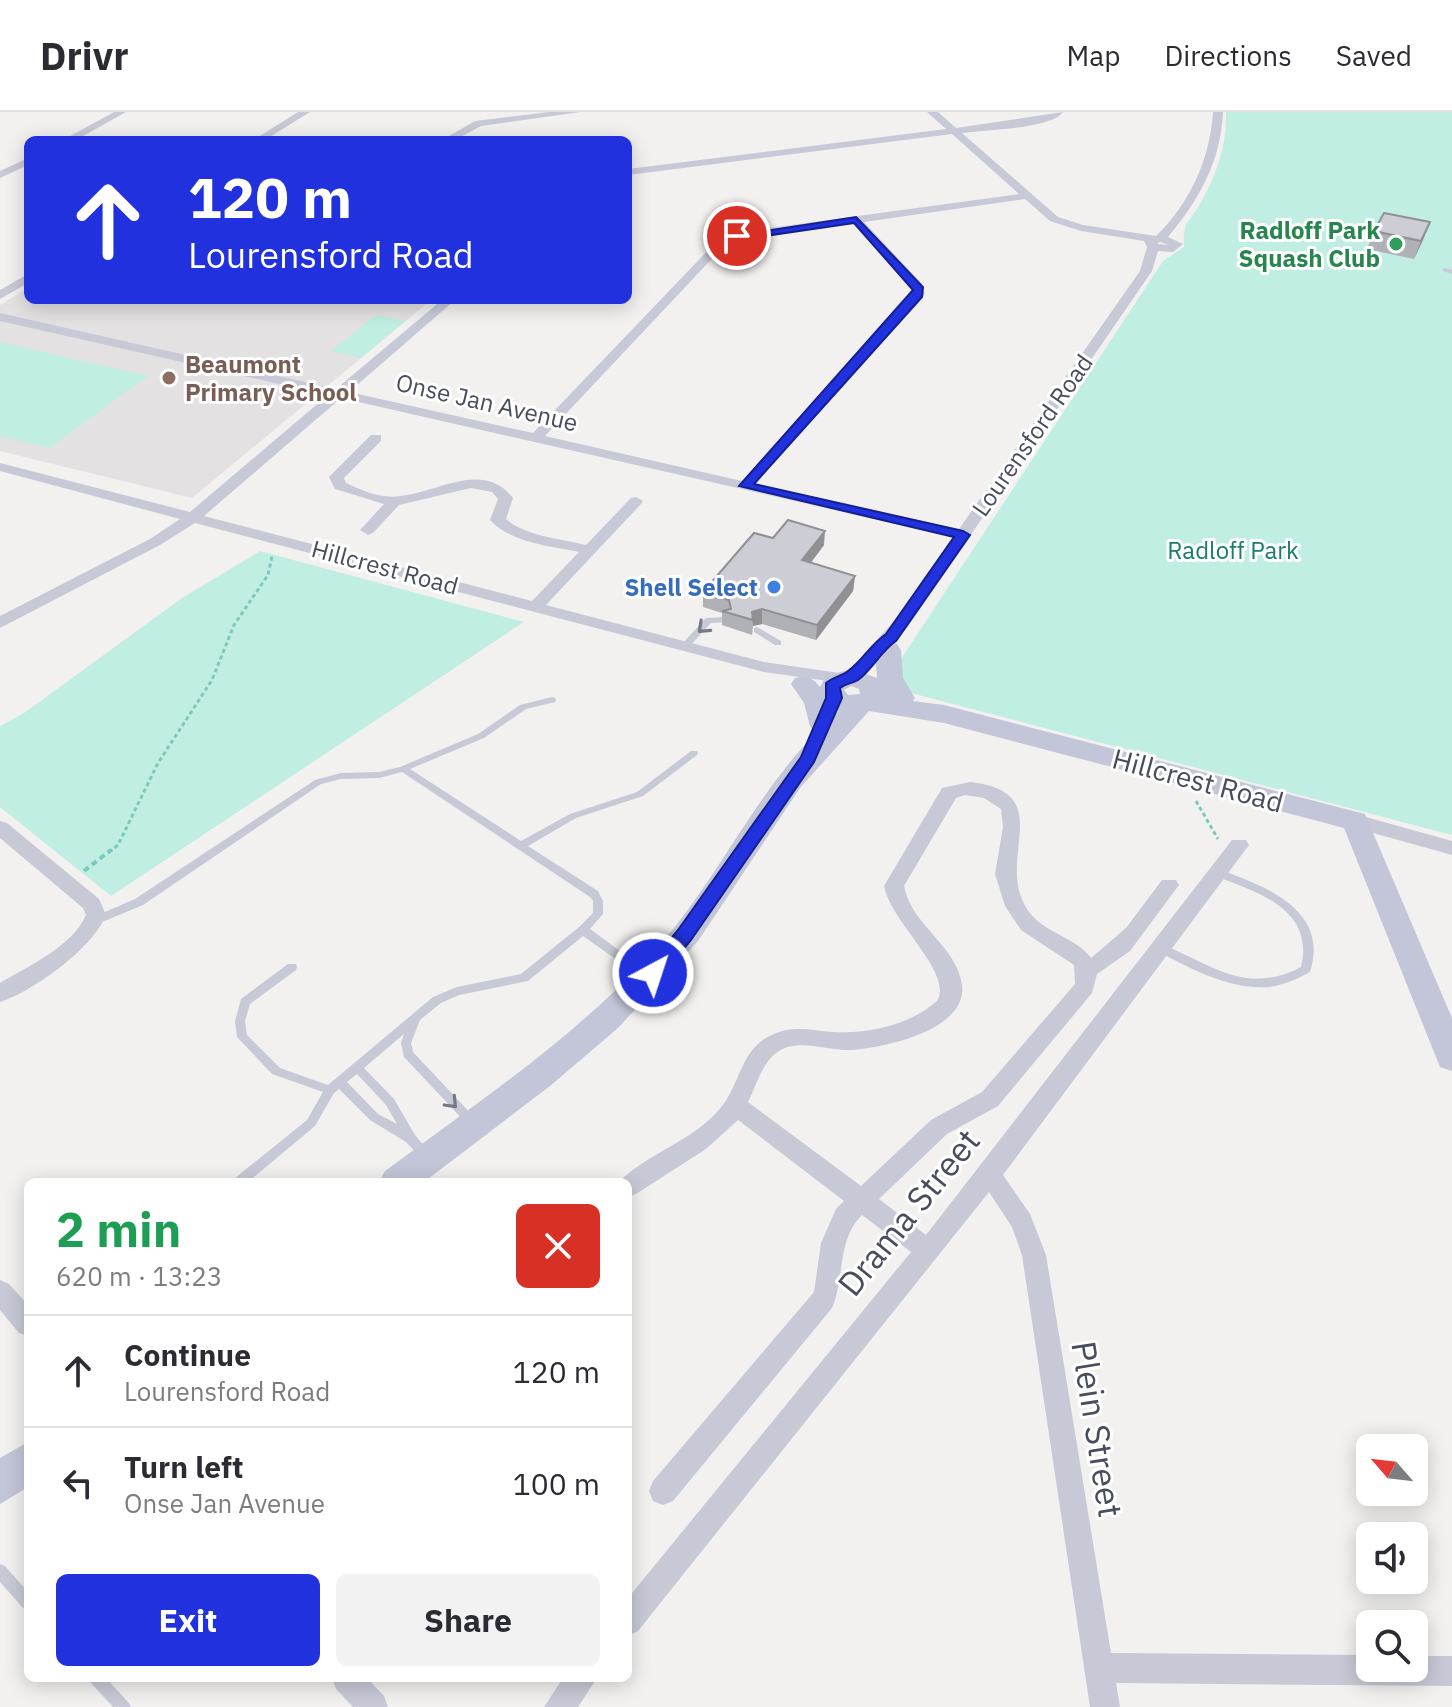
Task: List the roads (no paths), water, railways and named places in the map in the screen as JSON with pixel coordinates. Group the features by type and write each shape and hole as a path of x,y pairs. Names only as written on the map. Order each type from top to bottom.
{"street":[{"path":"76,136 121,112"},
{"path":"265,136 305,112"},
{"path":"453,136 495,116 575,112"},
{"path":"932,112 1027,196 1063,223 1172,246 1177,223 1209,163 1218,127 1218,112"},
{"path":"632,171 1048,119 1058,112"},
{"path":"0,175 24,163"},
{"path":"536,438 719,245 748,234 1027,196"},
{"path":"745,486 919,294 917,286 856,220"},
{"path":"1155,242 1177,223"},
{"name":"Lourensford Road","path":"1146,271 1155,242"},
{"name":"Lourensford Road","path":"400,1178 420,1149 474,1125 595,1028 653,973 685,935 1146,271 1172,246"},
{"path":"0,295 24,280"},
{"path":"0,623 155,542 193,517 444,304"},
{"name":"Onse Jan Avenue","path":"0,317 963,535"},
{"path":"376,438 342,468 336,482 350,490 395,501 464,484 484,485 499,490 506,498 499,515 502,525 589,550"},
{"name":"Hillcrest Road","path":"0,467 1452,848"},
{"path":"368,530 395,501"},
{"path":"535,607 636,501"},
{"path":"889,644 890,678 902,698"},
{"name":"Hillcrest Road","path":"770,669 804,684 902,698 944,714"},
{"path":"804,684 817,702 823,726"},
{"name":"Lourensford Road","path":"808,758 823,726 854,691"},
{"path":"632,1184 714,1128 735,1105 751,1067 781,1039 800,1037 841,1042 895,1033 913,1028 944,1008 952,992 949,975 897,903 894,886 944,798 956,790 973,788 998,795 1009,803 1014,815 1005,873 1019,913 1035,931 1075,952 1086,970 1087,979 1080,995 990,1099 939,1127 844,1217 836,1229 828,1288 823,1300 663,1491"},
{"path":"1355,821 1452,1057"},
{"path":"0,828 92,904 95,921 79,941 0,994"},
{"name":"Drama Street","path":"632,1616 926,1249 989,1175 1228,859"},
{"path":"1086,970 1105,962 1120,949 1169,885"},
{"path":"735,1105 926,1249"},
{"name":"Plein Street","path":"989,1175 1015,1205 1027,1227 1034,1255 1105,1707"},
{"path":"0,1292 24,1319"},
{"path":"0,1483 24,1465"},
{"path":"1099,1668 1452,1671"},
{"path":"351,1682 373,1707"},
{"path":"559,1707 579,1682"}],"lane":[{"path":"685,646 709,620 725,620"},
{"path":"757,630 778,643"},
{"path":"95,921 139,902 318,782 341,776 379,775 403,769 481,736 523,707 552,700"},
{"path":"520,846 573,816 640,794 694,753"},
{"path":"244,1178 311,1123 334,1086 437,1000 457,991 524,978 598,914 598,901 594,894 403,769"},
{"path":"1161,948 1230,981 1292,979 1306,969 1310,954 1305,930 1291,907 1228,859"},
{"path":"583,930 616,954 653,973"},
{"path":"292,967 245,1002 240,1021 242,1037 276,1071 334,1086 420,1149"},
{"path":"418,1016 407,1036 408,1054 474,1125"},
{"path":"357,1067 390,1102 420,1149"},
{"path":"0,1571 24,1598"},
{"path":"100,1682 123,1707"}],"place":[{"name":"Radloff Park Squash Club","path":"1396,244"},
{"name":"Beaumont Primary School","path":"169,378"},
{"name":"Shell Select","path":"774,587"}],"park label":[{"name":"Radloff Park","path":"1233,550"}]}
